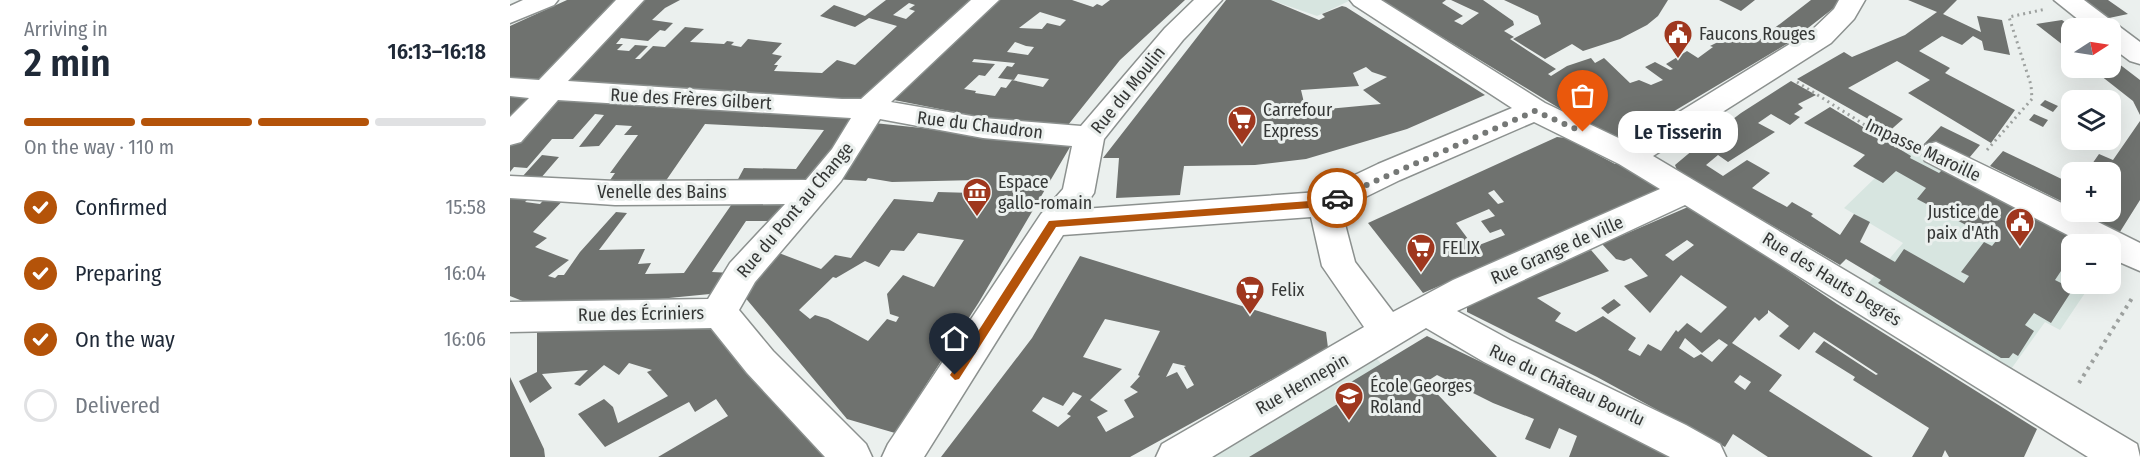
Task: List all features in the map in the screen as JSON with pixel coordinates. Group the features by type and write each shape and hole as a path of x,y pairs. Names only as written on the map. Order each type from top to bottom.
{"street":[{"path":"510,15 545,0"},
{"path":"510,135 543,100 554,80 631,0"},
{"name":"Rue du Pont au Change","path":"720,313 733,284 814,192 870,117 871,108 882,94 986,0"},
{"name":"Rue du Moulin","path":"902,457 1053,223 1078,193 1089,137 1168,41 1209,0"},
{"name":"Rue des Hauts Degrés","path":"1363,0 1535,111 1630,156 1688,190 2100,451"},
{"path":"1630,156 1821,37 1845,13 1852,0"},
{"path":"2070,2 2092,18"},
{"path":"2121,41 2140,55"},
{"name":"Rue des Frères Gilbert","path":"510,87 842,109 871,108"},
{"name":"Rue du Chaudron","path":"871,108 983,128 1089,137"},
{"path":"1053,223 1324,204 1389,172 1535,111"},
{"name":"Impasse Maroille","path":"1936,153 2140,258"},
{"name":"Venelle des Bains","path":"510,187 615,193 814,192"},
{"name":"Rue Grange de Ville","path":"1428,312 1465,290 1688,190"},
{"path":"1324,204 1339,266 1387,332"},
{"name":"Rue Hennepin","path":"1176,457 1387,332 1428,312"},
{"name":"Rue du Château Bourlu","path":"1428,312 1476,342 1664,432 1706,457"},
{"name":"Rue des Écriniers","path":"510,316 720,313 760,363 852,457"}],"path":[{"path":"1969,171 2032,99 2031,85 2009,17 2070,2"},
{"name":"Impasse Maroille","path":"1773,68 1855,117 1863,126 1907,147 1936,153"},
{"path":"2079,383 2133,295"}],"shaded area":[{"path":"1271,0 1351,0 1317,16"},
{"path":"1907,147 1936,153 2061,217 2061,222 2071,222 2094,234 2061,234 2061,294 2084,294 2060,330 2045,322 2001,383 1858,295 1903,243 1844,208"},
{"name":"École Georges Roland","path":"1366,346 1401,387 1492,457 1176,457"}],"building":[{"path":"567,0 619,0 542,80 510,78 510,26"},
{"path":"642,0 680,0 665,8 652,20 673,23 665,31 660,30 648,41 621,38 616,44 623,44 617,50 629,51 635,45 648,46 635,59 640,59 653,46 665,47 685,27 704,29 690,42 724,44 727,41 734,42 731,45 741,47 748,39 782,43 772,54 782,56 774,65 778,65 774,71 822,73 837,60 855,65 897,26 869,18 855,27 820,16 834,5 865,16 886,0 974,0 855,103 568,82 566,78","holes":["909,3 915,5 909,9 915,11 906,19 893,15"]},
{"path":"998,0 1072,0 1093,7 1097,4 1102,6 1110,0 1185,0 1120,60 1068,125 985,118 889,99","holes":["1040,12 1066,20 1060,26 1047,23 1042,29 1019,28","1015,42 1034,47 1028,55 1007,52","974,59 1015,63 1012,67 1007,66 998,78 1014,80 1018,74 1049,79 1043,87 1012,80 1006,88 1001,87 995,96 975,93 976,91 964,89 979,75 985,76 995,64 972,62"]},
{"path":"1226,0 1271,0 1319,20 1325,17 1322,14 1342,6 1346,7 1485,95 1407,129 1306,159 1255,165 1184,166 1180,195 1116,198 1119,158 1103,158","holes":["1366,67 1372,72 1387,77 1363,90 1381,104 1306,111 1301,90 1359,86 1353,73"]},
{"path":"1381,0 1446,0 1442,3 1463,16 1454,21 1462,25 1479,13 1451,0 1483,0 1513,21 1514,25 1504,31 1514,37 1510,39 1556,69 1548,74 1551,76 1567,66 1591,58 1595,63 1604,58 1630,83 1639,80 1651,85 1663,80 1645,67 1655,62 1670,70 1673,69 1666,64 1687,51 1698,58 1713,47 1710,46 1742,30 1759,40 1811,0 1844,0 1790,42 1629,138 1620,138 1572,116"},
{"path":"1504,0 1668,0 1658,16 1647,25 1620,39 1583,51 1572,44 1545,59 1513,39 1541,24 1538,16"},
{"path":"1719,0 1755,0 1741,11"},
{"path":"1908,0 1957,0 1943,14 1981,32 1977,16 2002,20 2010,55 1984,50 1982,41 1973,36 1962,45 1942,36 1919,51 1950,68 1945,73 2015,110 1991,143 1908,93 1930,80 1897,61 1848,88 1903,119 1885,135 1865,125 1870,120 1797,79 1844,52 1852,57 1905,35 1937,12"},
{"path":"2085,0 2108,0 2128,14 2109,18"},
{"path":"2061,20 2061,43 2036,24"},
{"path":"2121,65 2140,80 2140,115 2133,101 2104,78 2121,78"},
{"path":"1791,81 1816,95 1798,104 1803,108 1794,114 1800,117 1790,125 1771,114 1758,123 1775,132 1728,162 1718,155 1706,165 1723,176 1747,160 1770,173 1752,188 1787,207 1792,202 1813,214 1811,216 1840,235 1854,214 1870,222 1860,242 1895,262 1904,249 1964,283 1969,276 1961,272 1984,242 1992,246 1996,241 1917,199 1926,188 1896,171 1883,183 1853,166 1865,155 1804,123 1830,107 1911,156 1910,158 1939,173 1942,170 2071,234 2061,234 2061,271 2055,280 2061,283 2061,294 2070,294 2051,323 2034,313 2025,325 2034,331 2018,356 2013,353 2009,358 2001,358 1878,283 1881,280 1846,259 1840,265 1677,170 1675,165 1741,113"},
{"path":"510,95 528,97 530,101 510,123"},
{"path":"550,98 862,118 814,183 736,183 744,168 796,169 824,130 705,124 665,182 608,183 615,173 610,173 638,135 624,135 632,126 616,125 599,146 579,147 604,115 595,114 573,139 552,139 527,168 514,167 510,172 510,141"},
{"path":"2045,100 2058,106 2053,112 2040,105"},
{"path":"2034,114 2048,120 2043,127 2029,120"},
{"path":"2140,121 2140,200 2119,234 2092,222 2121,222 2121,162 2093,162 2099,154 2113,160"},
{"path":"874,123 1066,143 1070,147 979,302 895,433 847,419 738,289 771,250 821,269 835,255 851,258 894,199 933,202 938,192 973,193 977,180 892,182 868,178 866,181 834,179","holes":["918,233 964,240 934,287 903,275 887,294 890,314 899,317 896,322 887,319 868,341 828,319 815,315 810,319 799,310 833,277 836,278 865,261 879,267 891,250 904,251"]},
{"path":"1941,126 1980,145 1964,164 1924,144"},
{"path":"1557,137 1566,138 1615,164 1621,161 1663,190 1423,293 1368,223","holes":["1494,190 1504,202 1498,204 1488,193","1489,209 1495,216 1481,221 1490,233 1501,229 1505,235 1474,247 1456,223"]},
{"path":"2003,151 2061,179 2061,201 1990,166"},
{"path":"542,155 559,157 540,179 522,177"},
{"path":"510,191 534,193 525,202 540,204 550,193 568,195 533,232 547,238 535,247 569,260 548,276 555,278 558,275 564,275 580,252 616,212 627,213 599,250 645,249 638,264 651,263 645,274 684,273 734,201 798,200 780,221 746,221 712,272 733,273 717,291 710,294 638,301 525,302 510,296"},
{"path":"1688,207 1695,208 1837,304 2037,429 2024,457 1949,457 1945,450 1942,457 1912,457 1929,428 1853,380 1855,377 1815,352 1824,341 1876,375 1878,374 1814,332 1799,350 1779,336 1789,326 1768,310 1768,313 1759,321 1755,317 1732,343 1782,375 1769,391 1873,457 1768,457 1733,434 1725,447 1597,377 1467,312 1467,305 1591,250 1609,271 1537,298 1561,313 1555,321 1576,332 1603,316 1636,338 1628,350 1640,356 1648,344 1661,351 1676,330 1678,332 1687,323 1701,333 1727,307 1681,275 1650,313 1624,286 1648,276 1631,258 1624,261 1616,259 1602,244","holes":["1687,240 1694,245 1673,261 1665,255","1685,338 1702,353 1719,339 1728,345 1712,362 1701,354 1694,358 1679,348","1740,375 1751,382 1745,390 1734,382"]},
{"path":"1080,256 1326,332 1328,348 1130,457 941,457 1032,338","holes":["1105,319 1160,331 1138,375 1140,376 1130,387 1138,392 1124,400 1134,417 1106,432 1097,417 1108,411 1090,400 1122,369 1083,357","1173,363 1186,366 1184,367 1194,385 1187,389 1177,372 1166,377","1073,392 1082,396 1067,414 1071,416 1058,427 1032,411 1043,397 1063,406"]},
{"path":"1614,299 1621,305 1608,314 1601,308"},
{"path":"716,325 837,457 658,457 728,416 716,399 695,412 689,402 605,447 578,414 604,399 613,407 618,423 668,396 647,372 652,370 629,363 619,375 604,365 580,386 574,384 588,370 542,374 552,388 530,403 519,381 537,372 537,328"},
{"path":"1427,336 1675,457 1569,457 1577,436 1559,428 1550,449 1525,439 1534,419 1493,403 1437,375 1426,382 1497,457 1249,457 1359,391 1351,382"},
{"path":"510,377 544,449 545,457 510,457"}],"way so far":[{"path":"1337,198 1389,172 1535,111 1583,132"}],"place":[{"name":"Faucons Rouges","path":"1678,60"},
{"name":"Le Tisserin","path":"1583,132"},
{"name":"Carrefour Express","path":"1242,146"},
{"name":"Espace gallo-romain","path":"977,218"},
{"name":"Justice de paix d'Ath","path":"2020,248"},
{"name":"FELIX","path":"1421,274"},
{"name":"Felix","path":"1250,316"},
{"name":"École Georges Roland","path":"1349,422"}],"route":[{"path":"955,375 1053,223 1324,204 1337,198"}]}
